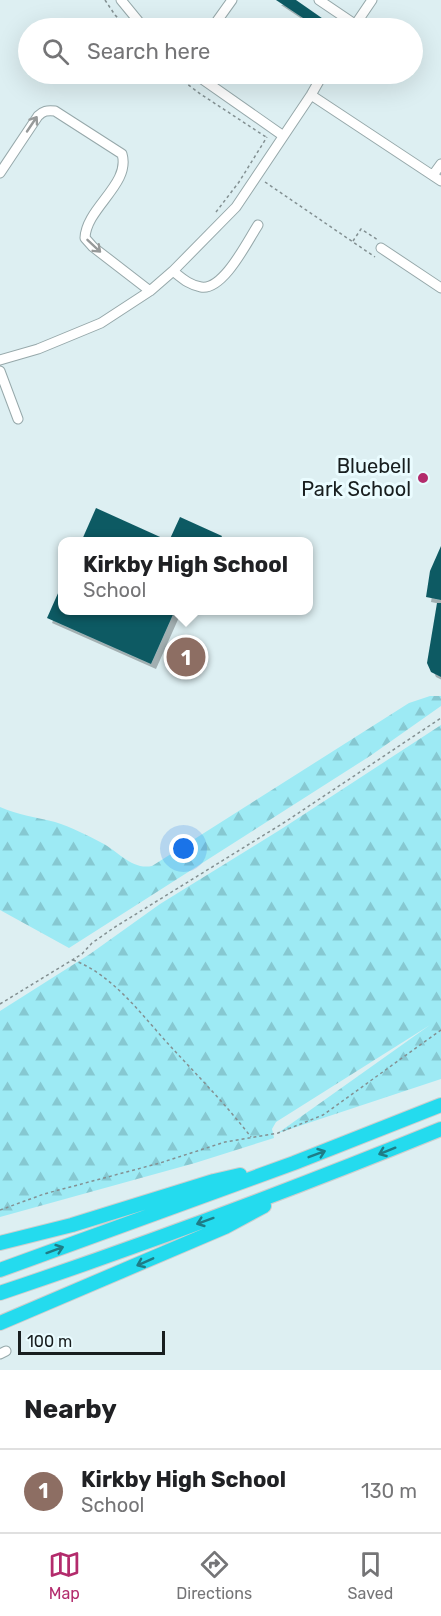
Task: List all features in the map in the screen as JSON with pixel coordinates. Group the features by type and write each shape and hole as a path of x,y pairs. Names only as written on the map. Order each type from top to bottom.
{"highway":[{"path":"0,1270 294,1163 441,1105"},
{"path":"0,1293 75,1268 311,1181 441,1129"},
{"path":"0,1243 139,1206 214,1181 294,1163"},
{"path":"0,1323 225,1227 311,1181"}],"street":[{"path":"121,0 136,18"},
{"path":"219,18 232,0"},
{"path":"318,0 342,18"},
{"path":"360,18 372,0"},
{"path":"209,84 282,135"},
{"path":"0,360 38,349 101,323 150,291 173,271 236,207 317,84"},
{"path":"311,95 437,178 441,164"},
{"path":"0,173 38,116 49,110 55,111 122,154 123,170 87,225 85,238 93,247 150,291"},
{"path":"173,271 190,284 203,288 213,286 223,278 258,225"},
{"path":"381,248 439,282"},
{"path":"0,371 18,419"}],"path":[{"path":"105,0 118,18"},
{"path":"187,84 276,145"},
{"path":"217,212 266,138"},
{"path":"256,176 375,257 383,244 361,229 353,241"},
{"path":"0,1004 73,960 115,927 285,822 441,718"},
{"path":"73,960 88,966 105,978 225,1104 252,1138"},
{"path":"0,1210 44,1194 160,1163 225,1142 278,1133 324,1114 441,1030"}],"green space":[{"path":"430,696 441,696 441,706 370,756 69,948 0,910 0,807 67,826 102,843 132,863 145,867 152,866 409,703"},
{"path":"441,725 441,1079 278,1133 430,1025 276,1122 272,1129 274,1138 195,1163 0,1217 0,1011 90,954 160,904 283,828"}],"building":[{"path":"276,0 296,0 322,18 303,18"},
{"path":"96,508 160,537 83,537"},
{"path":"180,517 222,537 171,537"},
{"path":"441,546 441,600 426,597 430,571"},
{"path":"58,593 58,615 173,615 151,664 47,618"},
{"path":"437,603 441,603 441,677 431,672 427,663"}],"place":[{"name":"Bluebell Park School","path":"423,478"},
{"name":"Kirkby High School","path":"186,657"}]}
